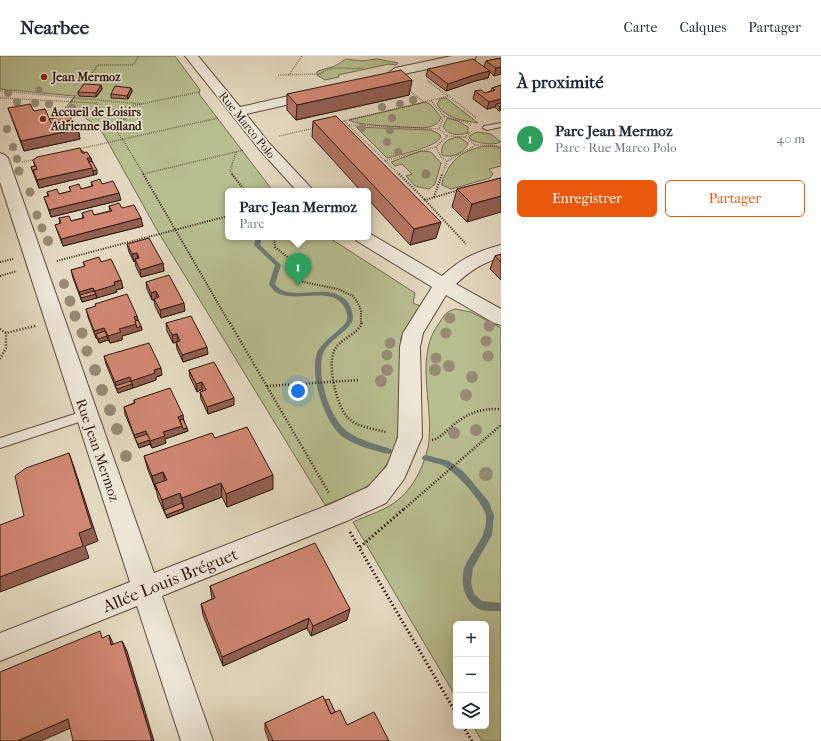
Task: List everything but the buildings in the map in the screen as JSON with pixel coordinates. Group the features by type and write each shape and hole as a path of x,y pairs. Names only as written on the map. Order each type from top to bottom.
{"street":[{"name":"Rue Marco Polo","path":"192,56 262,143 303,188"},
{"path":"359,85 388,78 400,71 470,56"},
{"path":"237,112 329,91"},
{"name":"Rue Jean Mermoz","path":"1,162 197,741"},
{"path":"368,240 501,318"},
{"name":"Allée Louis Bréguet","path":"0,647 340,512 377,495 396,472 410,437 410,348 413,333 443,285 464,266 479,258 501,251"}],"lane":[{"path":"487,128 501,125"},
{"path":"0,443 87,415"}],"path":[{"path":"71,102 98,65 133,65 139,56"},
{"path":"289,75 302,56"},
{"path":"278,76 320,74 323,71 338,68 358,69 366,67"},
{"path":"102,112 218,88"},
{"path":"0,91 142,104"},
{"path":"337,122 449,96 487,128"},
{"path":"0,98 96,103 123,140 453,708"},
{"path":"430,101 444,116 468,123 476,129"},
{"path":"78,150 237,112"},
{"path":"439,129 444,116"},
{"path":"344,121 425,200 479,258"},
{"path":"349,125 439,129 447,136 465,137 476,145 501,146"},
{"path":"143,174 236,152 315,128"},
{"path":"385,161 436,147 447,136"},
{"path":"434,197 447,161 476,145"},
{"path":"436,147 441,157 447,161"},
{"path":"236,152 230,171 243,188"},
{"path":"1,162 40,158"},
{"path":"425,200 464,189"},
{"path":"37,266 225,217"},
{"path":"274,240 275,247 290,258 294,264 298,278 303,282 344,291 358,302 363,317 362,324 359,329 334,350 331,358 334,382 343,414 350,420 387,432 410,437 437,439 456,422 472,412 490,408 501,410"},
{"path":"0,329 6,333 55,322"},
{"path":"0,359 6,348 6,333"},
{"path":"267,386 359,380"},
{"path":"360,547 501,425"},
{"path":"465,729 472,741"}],"green space":[{"path":"0,56 175,56 200,90 199,94 271,188 225,188 225,240 333,240 415,293 413,303 420,306 401,338 400,428 391,458 376,480 360,491 325,505 157,230 104,135 96,125 87,119 64,110 75,96 0,89"},
{"path":"346,59 362,61 377,59 398,63 396,65 389,64 338,75 339,77 325,80 317,75 318,71 335,66"},
{"path":"446,98 478,123 455,118 444,113 437,104 440,99"},
{"path":"426,102 431,105 441,117 437,124 429,127 423,128 372,125 361,124 349,120"},
{"path":"447,118 458,121 468,127 468,133 457,135 445,130 443,127"},
{"path":"356,127 430,130 441,136 439,140 426,147 387,158"},
{"path":"477,132 491,134 501,142 485,144 470,139 469,136"},
{"path":"459,137 468,143 467,146 458,154 450,156 442,155 442,148 445,142"},
{"path":"485,146 501,148 501,166 489,169 493,174 490,178 451,189 442,185 443,179 449,167 464,153"},
{"path":"421,151 431,152 441,163 435,184 429,189 415,186 406,176 412,174 402,164 395,166 391,162"},
{"path":"455,309 471,312 501,328 501,741 482,741 475,729 489,729 489,621 453,621 453,692 353,522 383,509 394,503 405,494 415,480 423,464 428,448 430,425 426,379 428,349 432,335 443,317"}],"waterway":[{"path":"258,240 257,245 278,265 272,284 278,291 285,294 294,295 331,295 339,298 345,303 349,311 350,320 348,324 323,348 318,362 320,382 326,405 336,425 346,435 357,441 388,451"},
{"path":"426,458 446,463 461,474 486,504 490,516 488,535 469,567 467,583 470,596 480,605 501,607"}],"place":[{"name":"Jean Mermoz","path":"44,77"},
{"name":"Accueil de Loisirs Adrienne Bolland","path":"43,119"},
{"name":"Parc Jean Mermoz","path":"298,286"}]}
